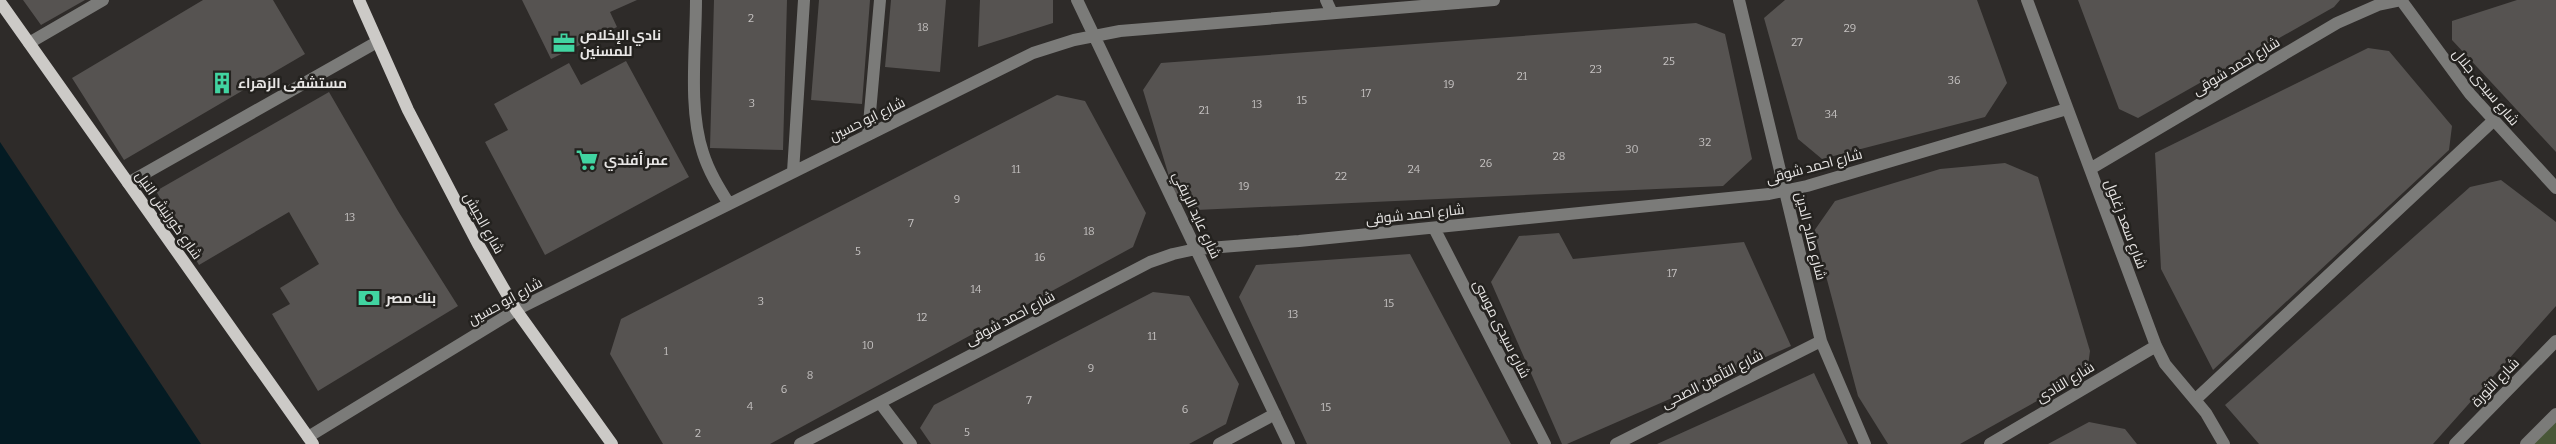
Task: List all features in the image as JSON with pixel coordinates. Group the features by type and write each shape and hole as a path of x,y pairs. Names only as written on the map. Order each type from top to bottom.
{"main road":[{"name":"شارع الجيش","path":"359,0 442,178 516,310 612,444"},
{"name":"شارع كورنيش النيل","path":"0,2 310,441"}],"street":[{"path":"29,44 103,0"},
{"path":"696,0 695,112 698,132 710,171 729,204"},
{"path":"793,172 804,0"},
{"path":"868,135 880,0"},
{"name":"شارع عايد الريفي","path":"1078,0 1288,444"},
{"path":"1326,0 1332,13"},
{"name":"شارع ابو حسين","path":"310,441 516,310 1032,53 1120,30 1494,0"},
{"name":"شارع صلاح الدين","path":"1738,0 1821,341 1865,444"},
{"name":"شارع سعد زغلول","path":"2027,0 2156,346 2165,364 2196,399 2224,444"},
{"name":"شارع احمد شوقى","path":"2090,169 2337,23 2378,5 2401,0"},
{"name":"شارع سيدى جلال","path":"2401,0 2445,63 2556,188"},
{"path":"128,183 377,42"},
{"name":"شارع احمد شوقى","path":"800,444 1150,262 1172,254 1196,249 1434,228 1784,191 2067,108"},
{"path":"2196,399 2494,120"},
{"name":"شارع سيدى موسى","path":"1434,228 1544,444"},
{"name":"شارع التأمين الصحى","path":"1616,444 1821,341"},
{"name":"شارع الثورة","path":"2456,444 2556,341"},
{"name":"شارع النادى","path":"1990,444 2156,346"},
{"path":"880,403 911,444"},
{"path":"1219,444 1274,414"},
{"path":"2526,444 2556,414"}],"green space":[{"path":"2556,411 2556,444 2521,444"}],"water":[{"path":"0,142 201,444 0,444"}],"building":[{"path":"23,0 85,0 41,25"},
{"path":"203,0 273,0 305,54 124,160 72,78"},
{"name":"نادي الإخلاص للمسنين","path":"522,0 637,0 610,12 617,27 551,59"},
{"path":"714,0 787,0 783,150 710,148"},
{"path":"819,0 870,0 862,104 811,100"},
{"path":"891,0 946,0 940,72 885,67"},
{"path":"980,0 1053,0 1053,23 978,47"},
{"path":"1785,0 1977,0 2007,83 1985,117 1822,159 1798,139 1764,18"},
{"path":"2078,0 2340,0 2334,7 2138,118 2119,109"},
{"path":"2517,0 2556,0 2556,152 2452,40 2452,21"},
{"path":"1696,23 1725,34 1752,159 1723,186 1196,210 1174,193 1143,90 1161,63"},
{"path":"2368,48 2389,51 2452,126 2449,150 2213,370 2161,269 2155,153"},
{"name":"عمر أفندي","path":"626,61 689,177 545,255 485,142 508,130 494,104 569,63 581,85"},
{"path":"329,92 398,211 458,306 318,391 272,314 290,304 280,288 319,264 289,212 199,265 156,191"},
{"path":"1057,95 1085,101 1146,213 1133,247 770,444 663,444 610,354 621,319"},
{"path":"2005,163 2038,177 2090,351 2087,373 1960,444 1888,444 1858,396 1814,231 1835,201 1940,169"},
{"path":"2501,180 2556,222 2556,306 2433,444 2259,444 2225,405 2470,187"},
{"path":"1559,233 1573,259 1744,242 1791,346 1567,444 1562,444 1491,282 1519,236"},
{"path":"1410,254 1511,444 1307,444 1239,297 1256,265"},
{"path":"1153,292 1189,296 1239,384 1226,424 1189,444 931,444 920,428 934,405"},
{"path":"1814,373 1848,444 1657,444"},
{"path":"2089,422 2125,429 2137,444 2048,444"}],"place":[{"name":"نادي الإخلاص للمسنين","path":"564,43"},
{"name":"مستشفى الزهراء","path":"222,83"},
{"name":"عمر أفندي","path":"587,160"},
{"name":"بنك مصر","path":"369,298"}]}
